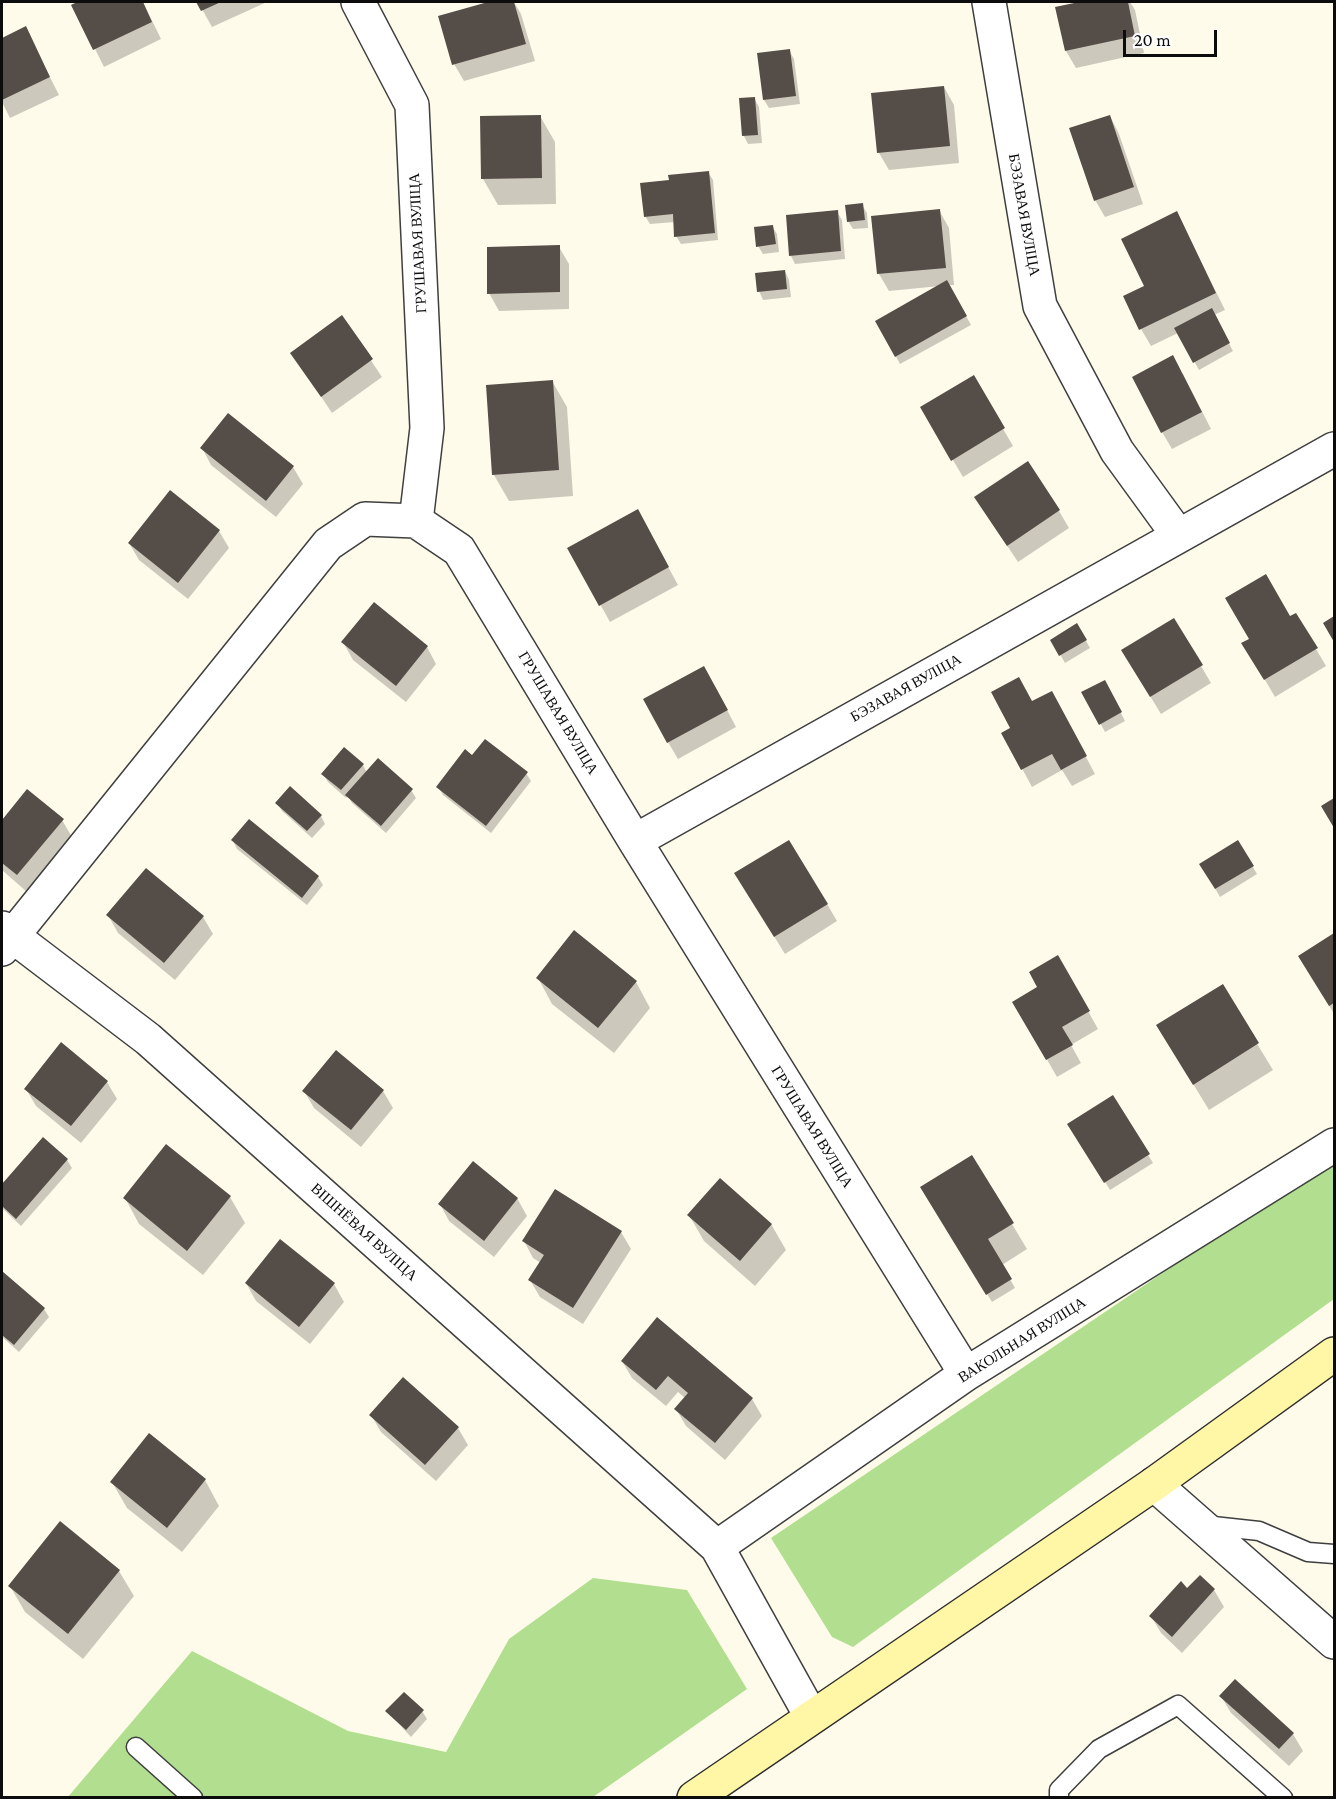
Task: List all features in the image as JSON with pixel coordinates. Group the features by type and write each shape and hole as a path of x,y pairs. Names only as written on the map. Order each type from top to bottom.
{"main road":[{"path":"694,1797 1154,1484 1335,1354"}],"street":[{"name":"ГРУШАВАЯ ВУЛІЦА","path":"358,2 412,105 427,428 416,521 459,550 635,841 966,1374"},
{"name":"БЭЗАВАЯ ВУЛІЦА","path":"989,2 1040,306 1117,451 1178,535"},
{"name":"БЭЗАВАЯ ВУЛІЦА","path":"635,841 1335,448"},
{"path":"5,937 328,544 365,519 416,521"},
{"name":"ВІШНЁВАЯ ВУЛІЦА","path":"5,937 148,1039 717,1547 811,1716"},
{"name":"ВАКОЛЬНАЯ ВУЛІЦА","path":"717,1547 966,1374 1335,1145"},
{"path":"1154,1484 1335,1641"}],"lane":[{"path":"1200,1524 1259,1531 1308,1552 1335,1554"},
{"path":"1059,1797 1059,1791 1099,1749 1178,1705 1283,1797"},
{"path":"136,1748 193,1797"}],"green space":[{"path":"1334,1157 1334,1299 853,1647 832,1637 771,1538"},
{"path":"593,1578 687,1590 747,1689 593,1797 67,1798 192,1651 348,1731 446,1752 509,1639"}],"building":[{"path":"77,2 143,2 152,22 93,50 71,5"},
{"path":"196,2 221,2 201,11"},
{"path":"488,2 514,2 526,44 452,65 438,16"},
{"path":"1079,2 1128,2 1135,36 1065,51 1055,7"},
{"path":"26,26 50,77 2,100 2,38"},
{"path":"790,49 796,96 763,100 757,53"},
{"path":"944,86 950,146 877,153 871,93"},
{"path":"755,97 758,135 742,136 739,98"},
{"path":"541,115 542,178 481,179 480,116"},
{"path":"1110,115 1134,187 1094,201 1069,128"},
{"path":"709,171 715,233 674,237 673,214 644,217 640,183 669,180 668,175"},
{"path":"863,203 865,220 847,222 845,205"},
{"path":"940,209 946,268 877,274 871,216"},
{"path":"838,210 841,251 789,256 786,215"},
{"path":"1177,211 1216,293 1139,330 1123,296 1144,286 1121,239"},
{"path":"773,225 776,244 756,247 754,227"},
{"path":"560,245 560,292 487,294 487,247"},
{"path":"785,270 787,289 757,292 755,273"},
{"path":"947,280 967,316 895,357 875,321"},
{"path":"1212,308 1230,343 1193,363 1174,328"},
{"path":"342,315 373,359 321,397 290,353"},
{"path":"1173,355 1202,412 1161,433 1132,377"},
{"path":"974,375 1005,428 951,461 920,407"},
{"path":"553,380 559,470 492,475 486,385"},
{"path":"228,413 294,466 266,501 200,448"},
{"path":"1028,461 1060,510 1007,546 974,497"},
{"path":"170,490 220,530 178,583 128,543"},
{"path":"638,509 669,567 599,606 567,548"},
{"path":"1266,574 1290,616 1296,613 1318,648 1264,680 1241,643 1249,639 1225,598"},
{"path":"374,602 428,646 396,686 341,642"},
{"path":"1334,616 1334,642 1323,623"},
{"path":"1174,618 1203,665 1150,697 1121,650"},
{"path":"1077,623 1087,640 1059,656 1050,640"},
{"path":"704,666 728,710 667,743 643,699"},
{"path":"1019,677 1032,701 1052,691 1087,756 1061,770 1052,754 1021,770 1001,733 1010,728 991,692"},
{"path":"1105,680 1122,712 1099,725 1081,692"},
{"path":"485,739 528,772 486,826 436,787 465,749 472,755"},
{"path":"344,747 364,764 341,790 321,774"},
{"path":"378,758 413,789 381,826 345,795"},
{"path":"290,786 322,815 307,831 275,803"},
{"path":"27,789 64,819 17,875 2,863 2,820"},
{"path":"1334,798 1334,828 1321,806"},
{"path":"249,819 319,876 302,898 231,840"},
{"path":"789,840 828,904 774,937 734,873"},
{"path":"1238,840 1254,866 1215,889 1199,864"},
{"path":"146,868 204,916 164,963 106,915"},
{"path":"574,930 637,981 598,1028 536,978"},
{"path":"1334,933 1334,1003 1329,1006 1298,956"},
{"path":"1058,955 1090,1011 1062,1027 1073,1045 1046,1060 1012,1002 1037,987 1029,972"},
{"path":"1223,984 1259,1043 1193,1085 1156,1025"},
{"path":"61,1042 108,1081 71,1126 24,1089"},
{"path":"336,1050 384,1090 351,1130 302,1091"},
{"path":"1113,1095 1150,1154 1104,1183 1067,1124"},
{"path":"43,1137 68,1159 16,1219 2,1206 2,1184"},
{"path":"166,1144 231,1196 187,1251 123,1198"},
{"path":"972,1155 1014,1223 988,1239 1012,1279 986,1295 920,1187"},
{"path":"473,1161 518,1198 484,1241 438,1204"},
{"path":"720,1178 772,1224 740,1261 687,1215"},
{"path":"555,1189 622,1231 573,1308 528,1280 544,1255 522,1241"},
{"path":"280,1239 335,1283 299,1327 245,1283"},
{"path":"2,1271 45,1308 14,1345 2,1335"},
{"path":"657,1317 753,1398 715,1443 674,1409 688,1393 668,1376 656,1390 621,1361"},
{"path":"403,1377 459,1427 425,1465 369,1415"},
{"path":"149,1433 206,1479 167,1528 110,1482"},
{"path":"60,1521 120,1570 68,1634 8,1586"},
{"path":"1200,1575 1215,1589 1172,1637 1149,1616 1181,1581 1187,1588"},
{"path":"1235,1679 1294,1733 1279,1749 1219,1696"},
{"path":"404,1692 424,1710 406,1730 385,1711"}]}
